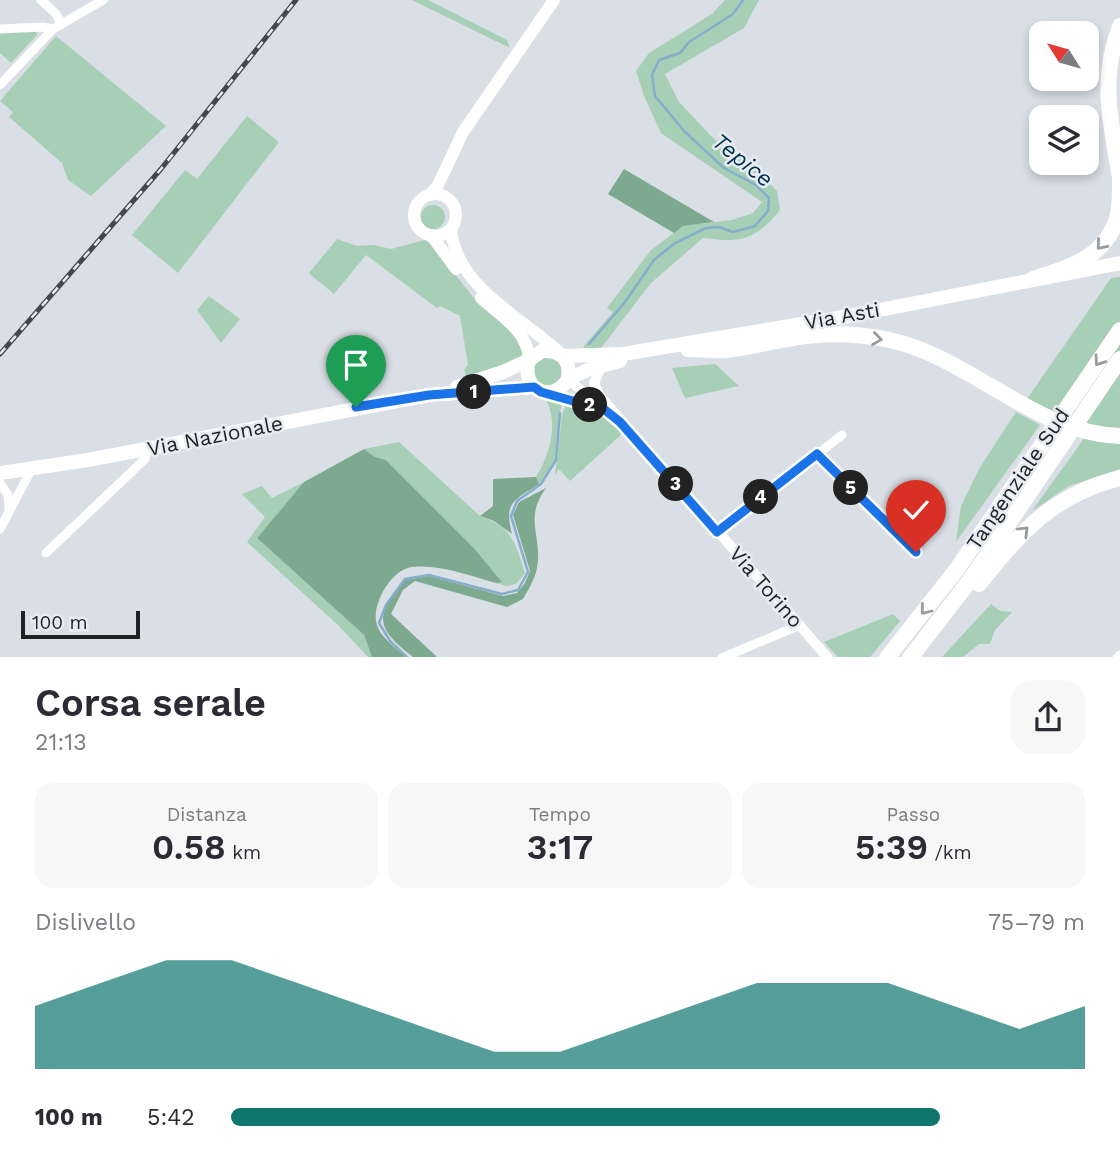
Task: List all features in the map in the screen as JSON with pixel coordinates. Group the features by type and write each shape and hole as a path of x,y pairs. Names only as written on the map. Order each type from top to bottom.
{"highway":[{"path":"1033,279 1076,265 1104,244 1119,213 1120,180 1107,93 1110,59 1120,26"},
{"name":"Tangenziale Sud","path":"887,657 957,569 1120,330"},
{"path":"688,349 725,350 808,336 846,335 885,339 948,361 1005,395 1071,427 1120,436"},
{"name":"Tangenziale Sud","path":"910,657 971,579 1120,359"},
{"path":"916,657 933,643 1012,543 1041,514 1068,497 1100,483 1120,478"}],"main road":[{"path":"534,387 526,369 529,360 526,341 477,295 431,236 418,227 415,217 420,201 430,195 438,185 454,149 478,109 554,0"},
{"path":"449,200 448,185 454,149"},
{"path":"430,195 440,195 453,205 456,217 451,229 456,255 472,279 561,354 568,363 568,379 558,391 549,394"},
{"path":"431,236 442,235 451,229"},
{"name":"Via Asti","path":"561,354 623,354 849,316 1120,263"},
{"name":"Via Asti","path":"568,379 602,365 1120,272"},
{"name":"Via Nazionale","path":"0,474 429,395 503,372 542,351 561,354"},
{"name":"Via Nazionale","path":"429,395 534,387 549,394"}],"street":[{"path":"41,0 56,14 57,26"},
{"path":"0,85 57,26 103,0"},
{"path":"0,29 57,26"},
{"name":"Via Torino","path":"602,365 595,378 595,387 620,422 828,657"},
{"name":"Via Torino","path":"568,379 620,422"},
{"name":"Via Torino","path":"549,394 605,410"},
{"path":"717,532 842,435"},
{"path":"46,553 145,459 147,449"},
{"path":"817,454 916,552"},
{"path":"0,529 29,474 29,468"},
{"path":"0,483 8,495 9,511"},
{"path":"722,657 800,625"}],"green space":[{"path":"412,0 428,0 507,40 510,48"},
{"path":"725,0 759,0 744,28 665,74 679,102 714,139 751,166 777,191 780,210 763,228 746,238 703,238 651,283 598,352 583,347 613,312 607,308 651,250 683,226 732,220 753,213 762,202 661,133 636,71 649,53 712,14"},
{"path":"36,31 37,35 11,63 0,53 0,33"},
{"path":"56,36 166,126 91,196 68,180 62,163 9,117 13,112 0,101"},
{"path":"247,116 279,142 178,273 132,235 185,170 197,179"},
{"path":"624,169 714,222 683,226 674,233 608,194"},
{"path":"433,205 442,208 445,217 442,226 433,229 424,226 421,217 424,208"},
{"path":"337,239 357,246 374,245 391,249 425,240 432,245 473,297 515,335 523,354 519,360 476,377 466,376 464,370 468,365 460,316 440,306 437,308 366,255 334,294 309,273"},
{"path":"1120,277 1120,431 1072,420 1027,399 1111,278"},
{"path":"209,296 240,319 221,343 197,310"},
{"path":"548,357 558,361 562,371 558,381 548,385 538,381 534,371 538,361"},
{"path":"715,364 739,386 685,398 672,368"},
{"path":"546,400 563,402 559,414 555,461 539,484 536,477 545,460 552,429"},
{"path":"567,403 605,417 623,433 570,481 559,469 555,475 562,415"},
{"path":"1016,412 1040,425 956,542 961,506 979,469"},
{"path":"1085,437 1120,441 1120,469 1069,486 1032,511"},
{"path":"399,442 480,516 500,526 511,537 525,573 516,584 506,586 496,583 501,581 473,547 386,460 375,457 364,449"},
{"path":"364,449 375,457 386,460 473,547 502,582 496,583 433,567 412,567 398,574 381,596 376,621 384,637 406,657 372,657 364,635 257,538 304,482"},
{"path":"536,477 539,484 517,499 510,509 512,534 494,521 480,516 493,506 493,479"},
{"path":"304,482 257,538 364,635 372,657 368,657 338,625 247,542 265,517 242,494 262,486 272,498"},
{"path":"546,488 536,509 537,568 523,599 507,607 415,581 403,590 391,614 437,657 413,657 387,632 383,620 387,604 405,580 429,576 503,596 517,593 530,571 513,515 519,502"},
{"path":"991,604 1000,611 1012,612 995,630 990,644 979,644 963,657 942,657"},
{"path":"893,614 900,621 870,657 838,657 824,642"}],"waterway":[{"name":"Tepice","path":"589,344 625,302 654,260 675,243 706,228 719,227 733,232 755,226 768,211 769,198 756,185 724,168 685,132 655,96 652,75 659,60 680,53 689,42 733,14 743,0"},
{"name":"Tepice","path":"407,657 390,641 379,623 386,605 405,579 429,575 502,594 518,590 528,572 511,516 517,501 541,484 556,460 560,413"}],"railway":[{"path":"0,354 161,169 296,0"}],"route":[{"path":"356,407 429,395 534,387 541,392 605,410 620,422 717,532 817,454 916,552"}]}
